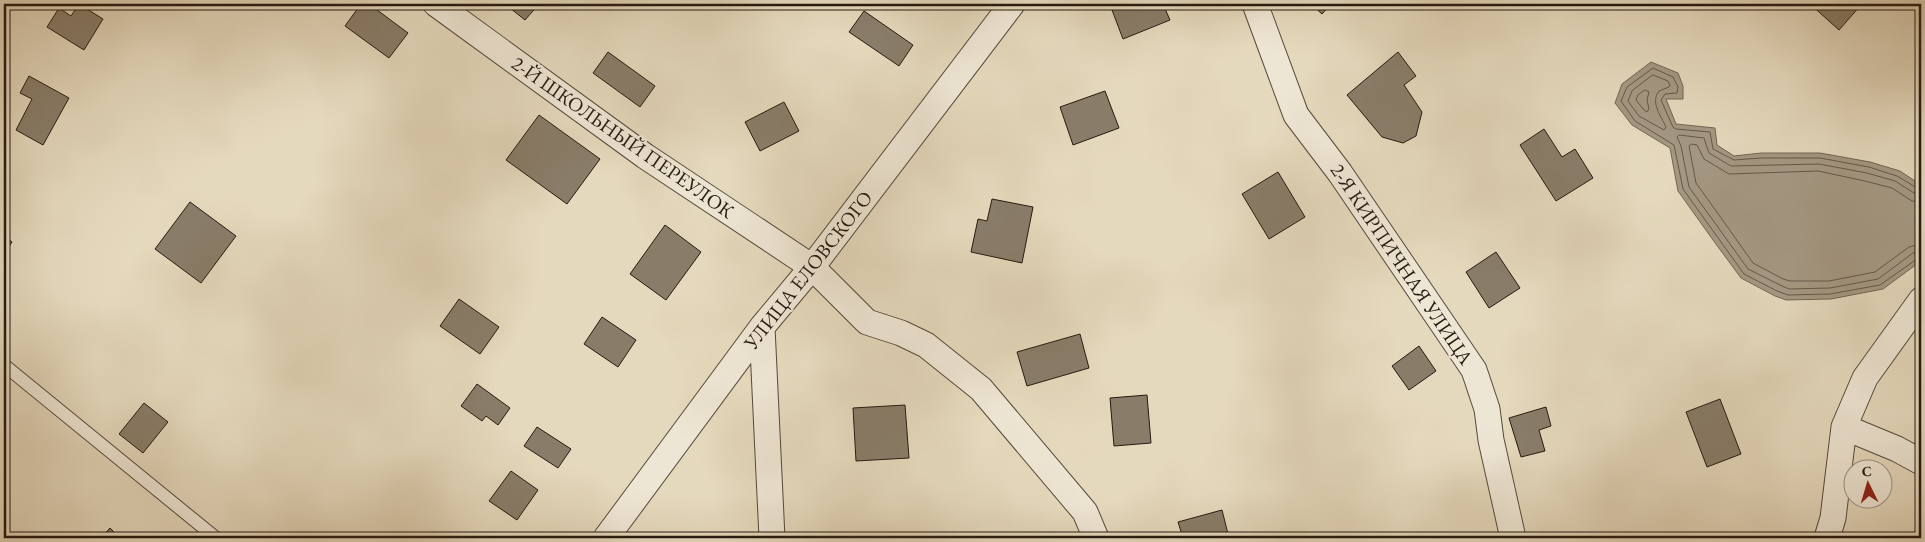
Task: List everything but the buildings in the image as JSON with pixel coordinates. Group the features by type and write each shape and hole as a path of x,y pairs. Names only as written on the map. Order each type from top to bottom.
{"street":[{"name":"2-Й ШКОЛЬНЫЙ ПЕРЕУЛОК","path":"436,4 645,156 812,267 867,322 901,333 926,345 981,389 1085,512 1096,538"},
{"name":"УЛИЦА ЕЛОВСКОГО","path":"606,538 762,327 812,267 1012,4"},
{"name":"2-Я КИРПИЧНАЯ УЛИЦА","path":"1255,4 1296,115 1340,173 1474,370 1487,409 1491,440 1513,538"},
{"path":"1827,538 1833,518 1844,427 1865,378 1921,300"},
{"path":"762,327 772,538"},
{"path":"1844,427 1921,462"}],"lane":[{"path":"4,364 216,538"}],"water":[{"path":"1651,62 1678,73 1683,86 1683,99 1666,99 1676,124 1715,128 1717,145 1734,156 1761,153 1820,153 1870,162 1900,171 1921,185 1921,261 1883,289 1831,299 1786,300 1741,278 1678,191 1670,148 1632,125 1615,103 1622,84"}]}
